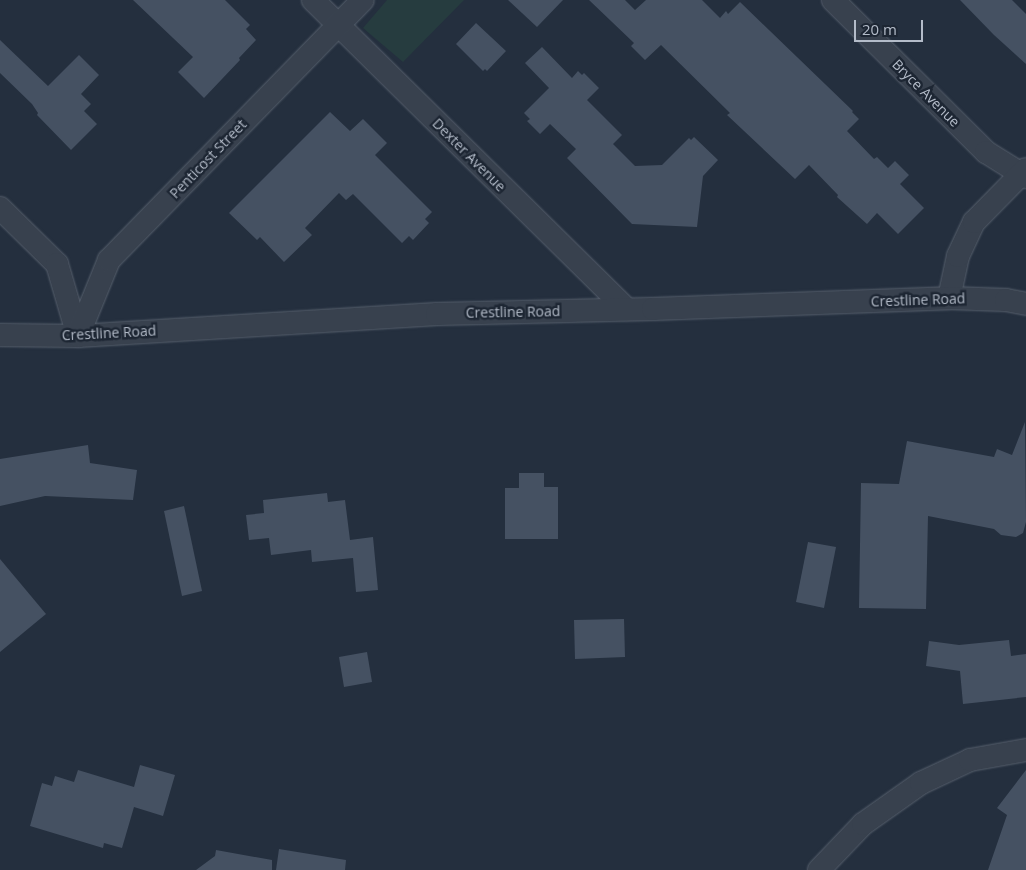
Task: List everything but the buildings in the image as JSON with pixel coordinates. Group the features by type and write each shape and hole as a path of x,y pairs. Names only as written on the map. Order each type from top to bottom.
{"street":[{"name":"Dexter Avenue","path":"313,0 626,309"},
{"name":"Penticost Street","path":"78,336 109,260 363,0"},
{"name":"Bryce Avenue","path":"833,0 986,152 1025,173"},
{"path":"949,298 958,256 974,222 1025,173"},
{"path":"0,208 57,264 78,336"},
{"name":"Crestline Road","path":"0,335 78,336 329,319 949,298 1006,300 1026,304"},
{"path":"819,870 863,824 921,783 970,760 1026,750"}],"green space":[{"path":"387,0 464,0 403,62 363,28"}]}
